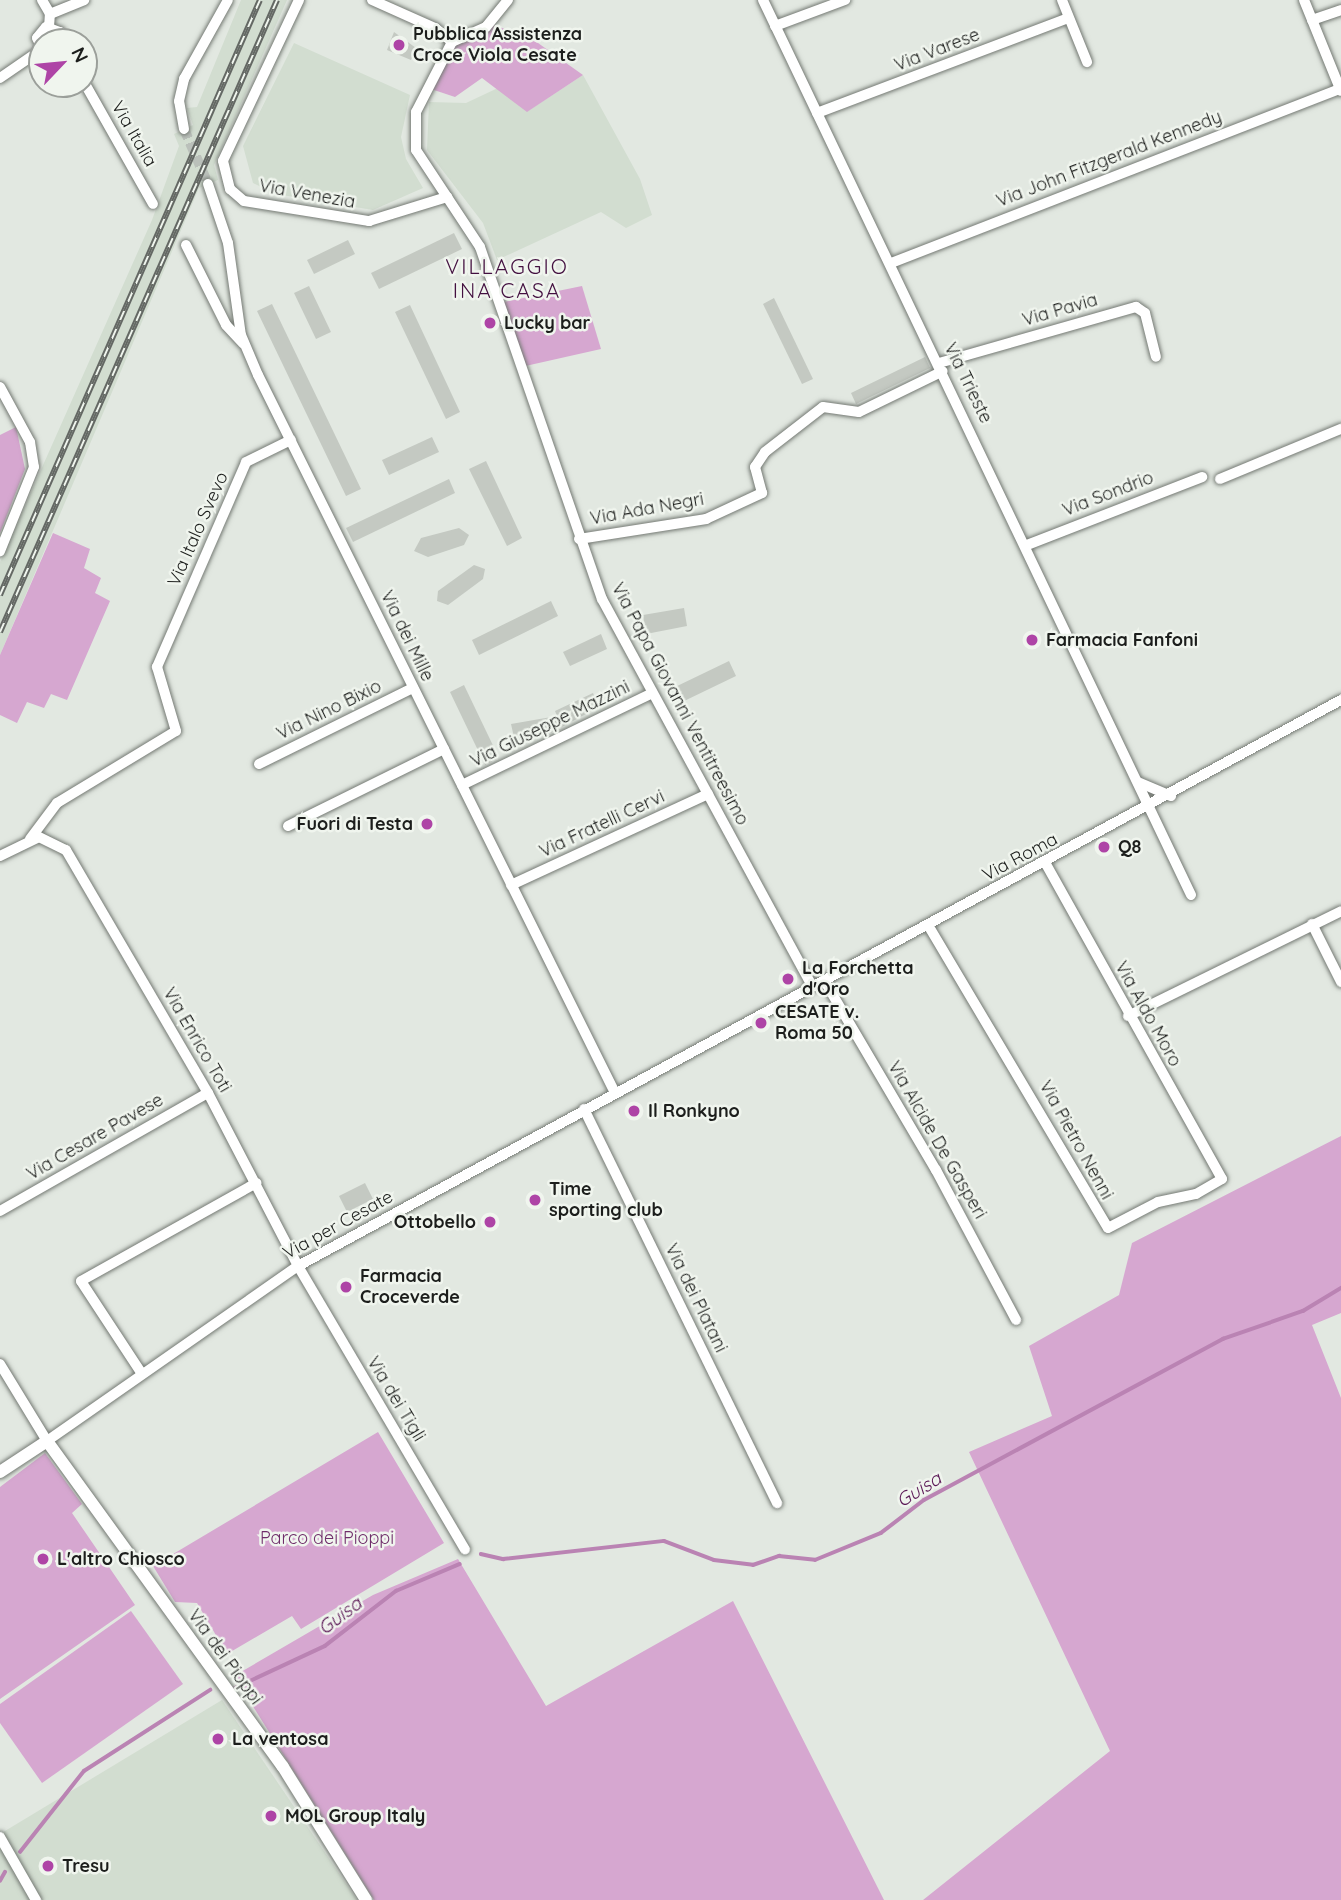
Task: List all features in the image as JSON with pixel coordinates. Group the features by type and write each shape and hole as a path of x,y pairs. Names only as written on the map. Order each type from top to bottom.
{"street":[{"path":"42,0 50,14 49,27"},
{"path":"50,14 84,0"},
{"path":"184,129 179,102 184,79 228,0"},
{"name":"Via Venezia","path":"299,0 223,161 230,189 244,201 369,221 447,197"},
{"path":"372,0 441,30 452,42"},
{"path":"447,197 421,164 413,136 422,93 452,42 486,27 508,0"},
{"name":"Via Trieste","path":"763,0 1027,545 1191,895"},
{"path":"775,26 845,0"},
{"path":"1062,0 1087,62"},
{"path":"1304,0 1341,90"},
{"path":"1312,20 1341,10"},
{"name":"Via Varese","path":"817,113 1069,18"},
{"path":"0,78 28,59"},
{"name":"Via John Fitzgerald Kennedy","path":"891,263 1341,90"},
{"name":"Via Italia","path":"93,98 153,204"},
{"name":"Via dei Mille","path":"208,184 228,243 244,344 614,1091"},
{"name":"Via Papa Giovanni Ventitreesimo","path":"447,197 466,219 485,258 579,539 602,599 812,986"},
{"path":"186,245 226,325 244,344"},
{"name":"Via Pavia","path":"941,367 1136,307 1145,313 1156,357"},
{"name":"Via Ada Negri","path":"579,539 706,519 762,493 755,467 823,407 859,412 941,367"},
{"path":"0,387 30,442 34,467 0,551"},
{"path":"1220,479 1341,429"},
{"name":"Via Italo Svevo","path":"49,810 176,731 157,675 162,655 246,462 291,440"},
{"name":"Via Sondrio","path":"1027,545 1202,477"},
{"name":"Via Nino Bixio","path":"259,764 413,688"},
{"name":"Via Giuseppe Mazzini","path":"462,785 652,693"},
{"name":"Via Roma","path":"712,1039 1046,864 1341,701"},
{"path":"288,826 444,749"},
{"path":"1138,782 1171,796"},
{"name":"Via Fratelli Cervi","path":"511,885 708,794"},
{"path":"0,856 30,839 49,810"},
{"path":"30,839 52,840 49,810"},
{"name":"Via Enrico Toti","path":"52,840 71,857 208,1093 298,1266"},
{"name":"Via Aldo Moro","path":"1046,864 1128,1016 1222,1179"},
{"path":"1128,1016 1341,911"},
{"path":"1312,924 1341,982"},
{"name":"Via Pietro Nenni","path":"928,925 1108,1228 1158,1202 1196,1194 1222,1179"},
{"name":"Via Alcide De Gasperi","path":"824,979 936,1170 1016,1320"},
{"name":"Via per Cesate","path":"0,1472 298,1266 712,1039"},
{"name":"Via Cesare Pavese","path":"0,1212 208,1093"},
{"name":"Via dei Platani","path":"584,1109 777,1503"},
{"path":"142,1374 81,1280 256,1183"},
{"name":"Via dei Tigli","path":"298,1266 465,1549"},
{"path":"0,1364 47,1441"},
{"name":"Via dei Pioppi","path":"47,1441 283,1768 366,1900"},
{"path":"0,1837 36,1900"}],"shaded area":[{"path":"241,0 287,0 214,165 218,180 199,188 0,655 0,562 152,220 179,146 174,134 193,125 187,108 197,107"},
{"path":"294,43 410,95 401,137 406,159 423,188 373,210 276,194 253,183 243,146"},
{"path":"583,75 640,179 652,215 626,228 601,212 497,260 483,223 427,150 429,102 466,103 500,87 528,111"},
{"path":"222,1700 357,1900 0,1900 0,1834"}],"green space":[{"path":"495,25 538,43 583,75 527,112 482,78 455,97 428,88 449,48"},
{"path":"582,286 601,349 521,367 499,303"},
{"path":"16,427 25,469 0,533 0,435"},
{"path":"53,533 90,549 84,568 101,578 95,593 110,601 67,700 51,694 44,708 27,702 17,723 0,715 0,655"},
{"path":"1341,1136 1341,1313 1312,1325 1341,1398 1341,1900 923,1900 1110,1751 969,1452 1052,1416 1029,1346 1119,1295 1132,1243"},
{"name":"Parco dei Pioppi","path":"378,1432 444,1543 301,1629 292,1616 227,1654 197,1603 175,1602 153,1566"},
{"path":"45,1453 82,1504 72,1513 135,1605 0,1699 0,1487"},
{"path":"458,1559 546,1706 733,1601 884,1900 374,1900 234,1676 373,1595"},
{"path":"131,1611 183,1684 42,1783 0,1723 0,1704"}],"building":[{"name":"Pubblica Assistenza Croce Viola Cesate","path":"394,32 416,48 411,60 387,50"},
{"path":"454,233 462,249 379,289 371,273"},
{"path":"348,240 355,254 314,274 307,260"},
{"path":"309,286 331,332 316,339 294,293"},
{"path":"774,298 813,379 802,384 763,304"},
{"path":"272,304 361,489 346,496 257,311"},
{"path":"410,305 460,412 446,419 395,312"},
{"path":"925,357 930,368 856,404 851,393"},
{"path":"432,437 439,452 389,475 382,460"},
{"path":"486,461 522,538 507,546 469,469"},
{"path":"449,479 455,493 353,542 346,528"},
{"path":"459,528 469,535 464,545 428,557 414,551 421,538"},
{"path":"474,565 485,569 483,579 448,605 437,601 438,591"},
{"path":"551,601 558,616 479,655 472,640"},
{"path":"684,608 687,626 646,634 643,615"},
{"path":"601,634 607,649 570,666 563,652"},
{"path":"729,661 736,676 680,703 673,688"},
{"path":"464,685 499,758 485,765 450,692"},
{"path":"593,693 599,707 545,736 515,742 511,724 557,716 555,711"},
{"path":"365,1183 373,1199 347,1212 339,1196"}],"waterway":[{"name":"Guisa","path":"481,1554 503,1559 664,1541 714,1560 753,1565 779,1556 815,1560 881,1533 924,1500 1223,1339 1303,1311 1341,1288"},
{"name":"Guisa","path":"235,1688 325,1646 396,1591 460,1564"},
{"name":"Guisa","path":"20,1852 84,1771 210,1690"},
{"name":"Guisa","path":"0,1881 5,1872"}],"tunnel":[{"path":"184,129 208,184"}],"railway":[{"path":"0,595 260,0"},
{"path":"0,632 277,0"}],"place":[{"name":"Pubblica Assistenza Croce Viola Cesate","path":"399,45"},
{"name":"Lucky bar","path":"490,323"},
{"name":"Farmacia Fanfoni","path":"1032,640"},
{"name":"Fuori di Testa","path":"427,824"},
{"name":"Q8","path":"1104,847"},
{"name":"La Forchetta d'Oro","path":"788,979"},
{"name":"CESATE v. Roma 50","path":"761,1023"},
{"name":"Il Ronkyno","path":"634,1111"},
{"name":"Time sporting club","path":"535,1200"},
{"name":"Ottobello","path":"490,1222"},
{"name":"Farmacia Croceverde","path":"346,1287"},
{"name":"L'altro Chiosco","path":"43,1559"},
{"name":"La ventosa","path":"218,1739"},
{"name":"MOL Group Italy","path":"271,1816"},
{"name":"Tresu","path":"48,1866"}],"district":[{"name":"VILLAGGIO INA CASA","path":"507,278"}]}
